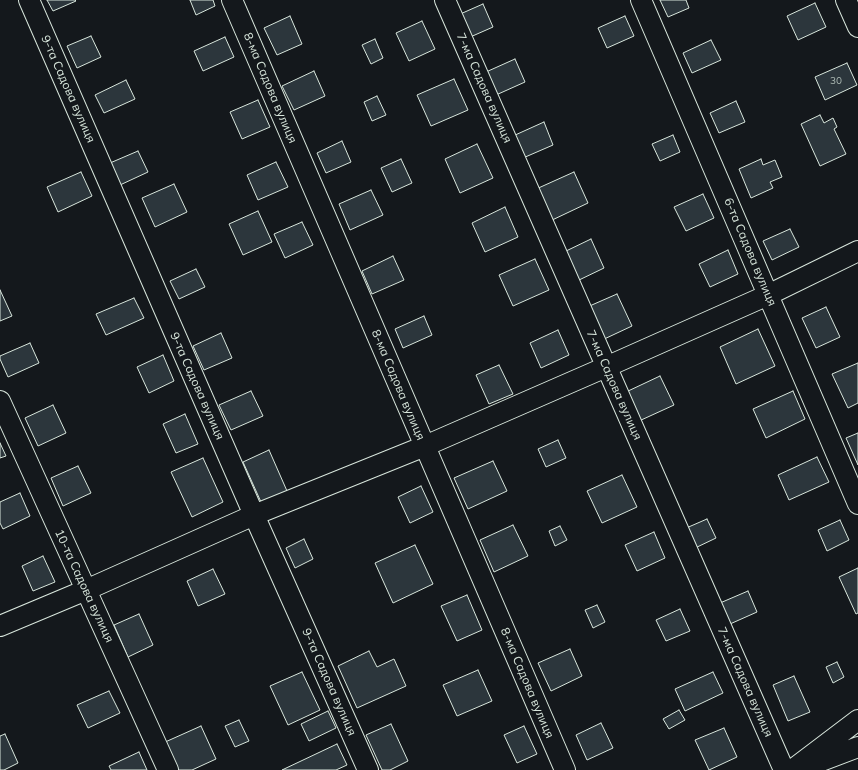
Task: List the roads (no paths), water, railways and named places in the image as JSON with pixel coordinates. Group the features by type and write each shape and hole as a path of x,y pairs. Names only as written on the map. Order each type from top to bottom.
{"street":[{"name":"9-та Садова вулиця","path":"29,0 254,515 368,770"},
{"name":"8-ма Садова вулиця","path":"232,0 564,770"},
{"name":"7-ма Садова вулиця","path":"445,0 784,770"},
{"name":"6-та Садова вулиця","path":"641,0 858,504"},
{"path":"846,0 858,27"},
{"path":"0,626 86,590 254,515 425,446 606,367 768,295 858,251"},
{"name":"10-та Садова вулиця","path":"0,401 168,770"},
{"path":"792,770 858,720"},
{"path":"798,770 858,747"}]}
